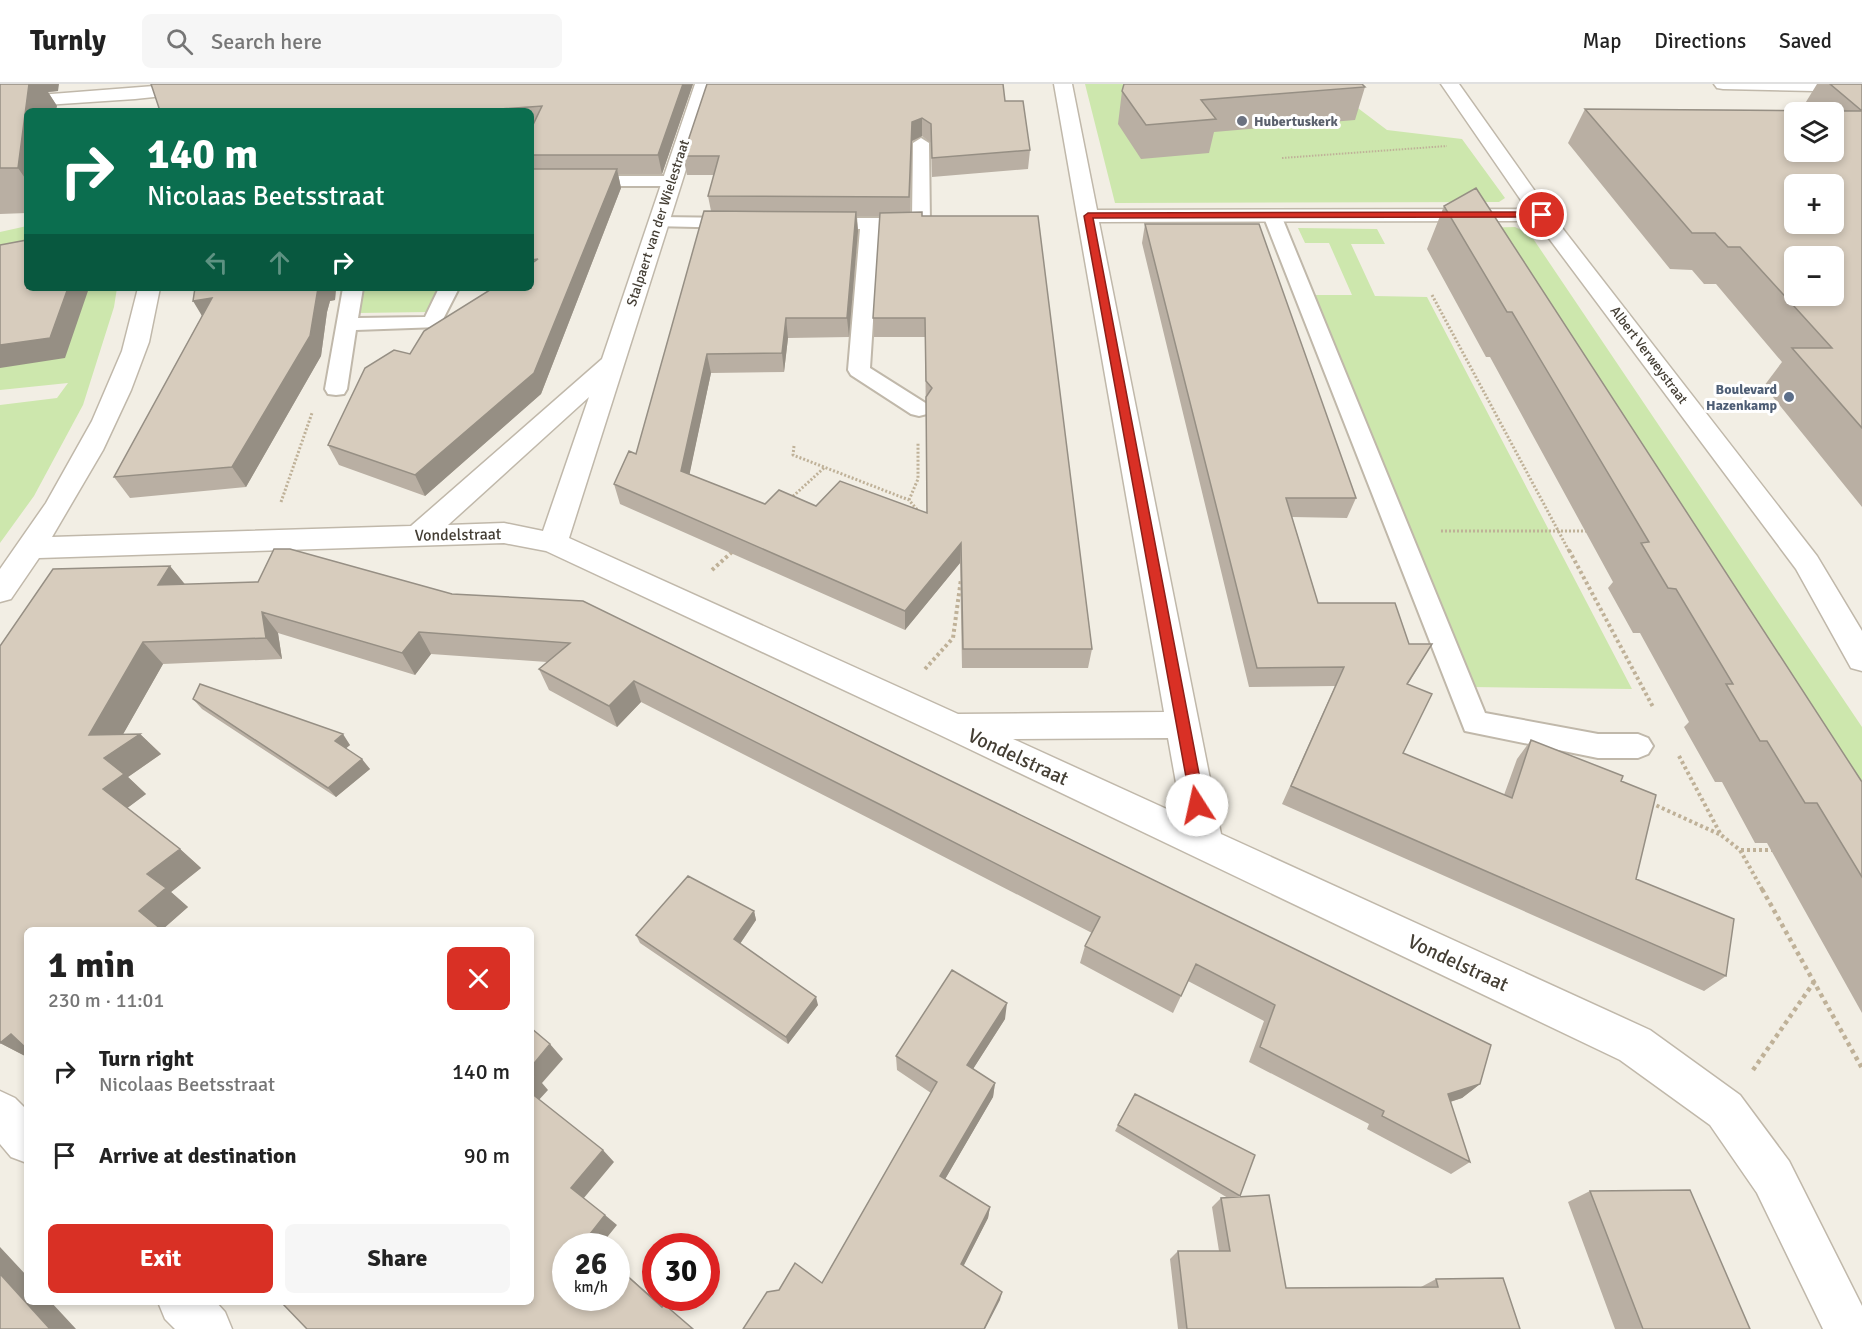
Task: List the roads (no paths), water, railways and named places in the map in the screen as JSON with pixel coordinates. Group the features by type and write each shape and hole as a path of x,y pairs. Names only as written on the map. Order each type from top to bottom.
{"street":[{"path":"0,91 108,84"},
{"path":"0,103 137,96 230,84"},
{"name":"Stalpaert van der Wielestraat","path":"553,543 704,84"},
{"path":"1063,84 1205,845"},
{"name":"Albert Verweystraat","path":"1450,84 1542,215 1807,563 1862,659"},
{"path":"1724,84 1862,87"},
{"path":"1088,216 1542,215"},
{"path":"0,591 31,548 92,448 132,357 148,291"},
{"path":"419,535 613,362"},
{"name":"Vondelstraat","path":"31,548 504,533 553,543 897,700 1635,1045 1725,1110 1773,1177 1848,1329"},
{"name":"Vondelstraat","path":"952,726 1183,725"},
{"path":"0,1113 24,1138"},
{"path":"185,1305 208,1329"}],"lane":[{"path":"800,223 921,224 921,143"},
{"path":"534,181 672,181"},
{"path":"1272,215 1476,723 1598,746 1638,746"},
{"path":"659,222 753,223"},
{"path":"870,223 859,370 919,409"},
{"path":"336,389 352,291"},
{"path":"347,324 432,323 448,291"}],"place":[{"name":"Hubertuskerk","path":"1242,121"},
{"name":"Boulevard Hazenkamp","path":"1789,397"}]}
